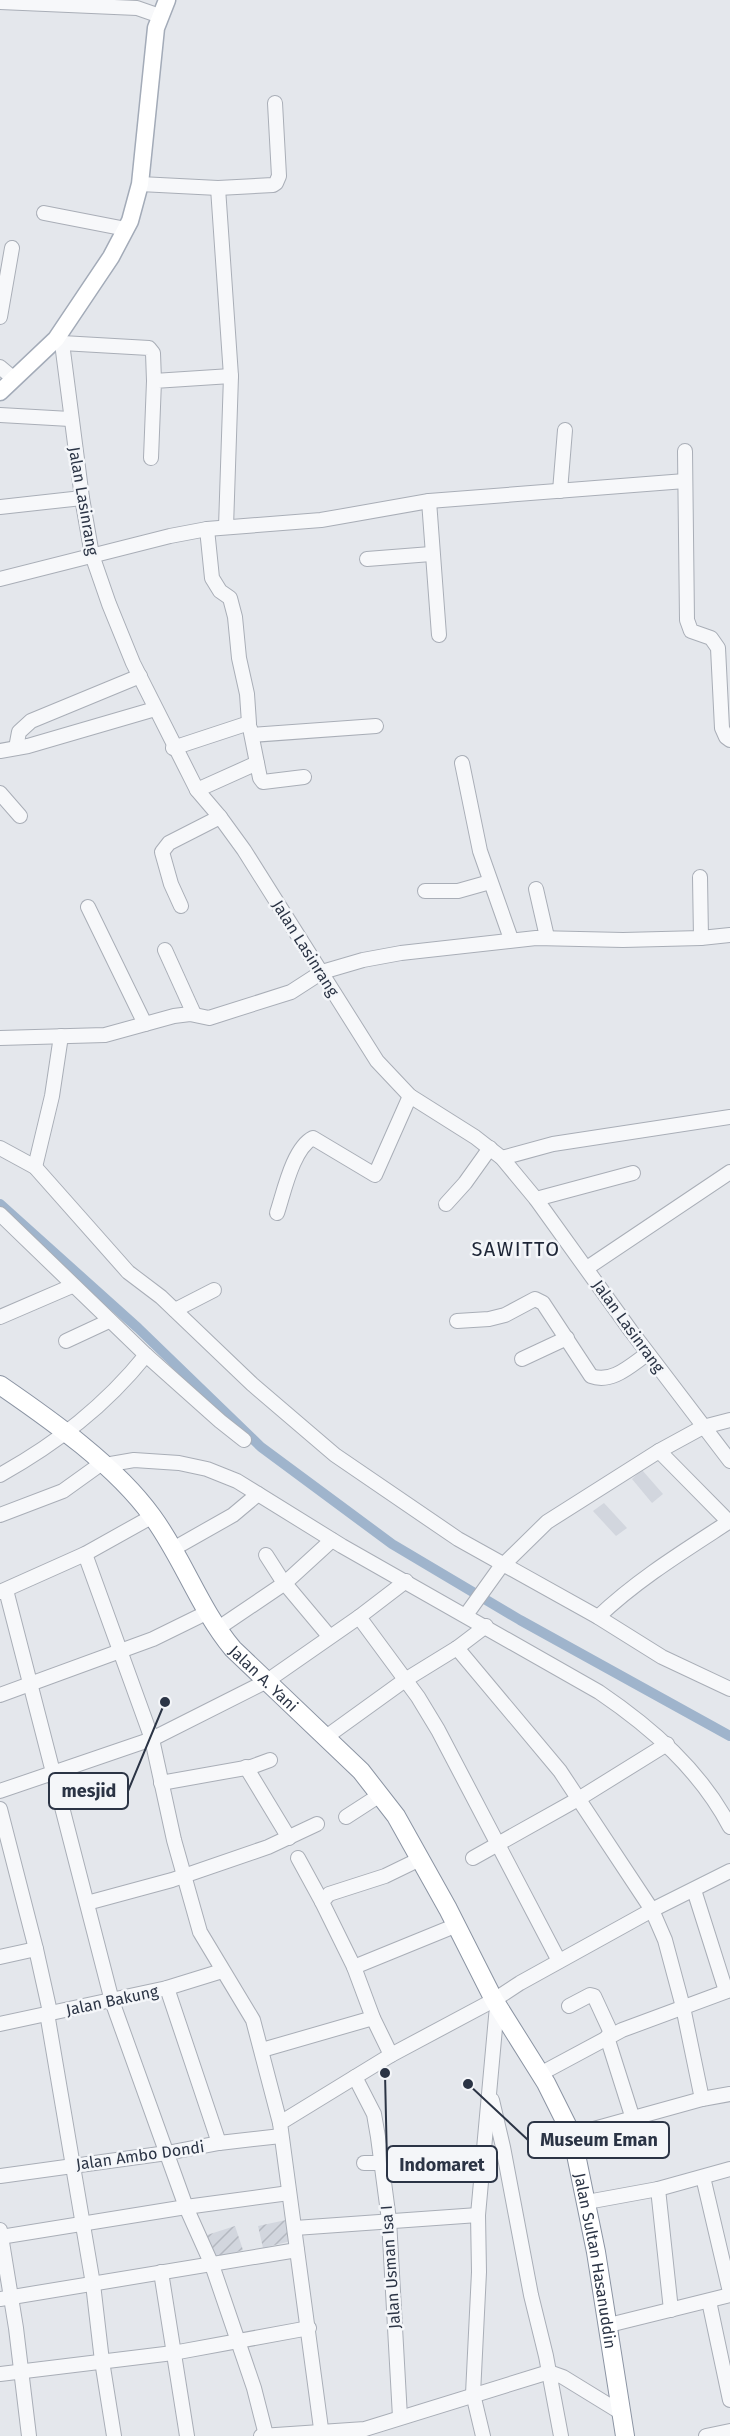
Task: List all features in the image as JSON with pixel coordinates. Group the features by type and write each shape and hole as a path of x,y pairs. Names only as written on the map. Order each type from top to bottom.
{"highway":[{"name":"Jalan A. Yani","path":"0,1384 104,1464 132,1491 153,1516 206,1612 233,1649 326,1737 380,1795 396,1816 457,1925 496,2003"},
{"name":"Jalan Sultan Hasanuddin","path":"496,2003 540,2074 572,2135 587,2202 609,2325 625,2436"}],"main road":[{"path":"0,392 7,373 59,341 126,229 140,184 156,28 167,0"}],"street":[{"path":"0,2 137,8 160,16"},
{"path":"140,184 218,188 267,186 276,183 279,176 275,103"},
{"path":"218,188 231,376 226,527"},
{"path":"44,213 126,229"},
{"path":"0,317 12,248"},
{"path":"59,341 149,348 153,353 152,458"},
{"name":"Jalan Lasinrang","path":"59,341 92,555 120,633 173,748 196,790 220,817 244,850 372,1053 410,1096 502,1158 536,1199 647,1354 730,1461"},
{"path":"154,381 231,376"},
{"path":"0,415 70,419"},
{"path":"560,491 565,430"},
{"path":"685,451 687,620 691,630 711,638 718,648 722,728 730,740"},
{"path":"0,579 170,536 226,527 321,520 429,501 685,481"},
{"path":"0,507 82,498"},
{"path":"429,501 431,554 439,635"},
{"path":"207,530 212,578 220,591 230,598 235,617 250,729 260,778 263,782 304,777"},
{"path":"367,559 431,554"},
{"path":"16,748 19,732 31,722 140,676"},
{"path":"0,751 155,709"},
{"path":"173,748 250,729 376,726"},
{"path":"196,790 257,763"},
{"path":"462,763 480,851 511,939"},
{"path":"0,793 20,816"},
{"path":"181,906 171,884 162,852 169,843 220,817"},
{"path":"700,877 701,938"},
{"path":"425,891 458,891 490,882"},
{"path":"536,889 547,937"},
{"path":"88,907 145,1024"},
{"path":"0,1038 112,1034 174,1016 194,1014 209,1018 291,992 322,972 401,952 547,937 623,940 730,935"},
{"path":"165,950 194,1014"},
{"path":"35,1167 52,1096 61,1036"},
{"path":"277,1213 296,1158 305,1143 313,1138 375,1176 410,1096"},
{"path":"502,1158 553,1144 730,1117"},
{"path":"0,1148 35,1167 128,1272 174,1310 252,1384 335,1455 501,1567 598,1617 662,1657 730,1689"},
{"path":"446,1204 465,1183 490,1148"},
{"path":"587,1268 730,1172"},
{"path":"536,1199 633,1173"},
{"path":"0,1215 109,1321 244,1440"},
{"path":"0,1317 72,1286"},
{"path":"174,1310 214,1290"},
{"path":"458,1321 489,1319 504,1315 535,1299 543,1303 591,1376 600,1379 614,1376 647,1354"},
{"path":"66,1341 109,1321"},
{"path":"522,1359 567,1338"},
{"path":"0,1475 66,1434 134,1370 146,1355"},
{"path":"468,1611 501,1567 547,1522 658,1451 703,1426 730,1420"},
{"path":"598,1617 625,1592 657,1568 730,1521 658,1451"},
{"path":"0,1515 63,1491 104,1464 134,1460 179,1463 217,1472 237,1481 332,1540 406,1581 468,1611 486,1626 599,1692 636,1718 667,1744 701,1784 730,1827"},
{"path":"172,1549 233,1515 258,1494"},
{"path":"153,1516 85,1554 3,1591 31,1683 52,1773 112,2001 186,2206 212,2265 254,2388 263,2436 341,2433 365,2429 473,2394 549,2373 563,2377 620,2412"},
{"path":"217,1629 285,1583 332,1540"},
{"path":"85,1554 152,1738 184,1876 200,1932 248,2010 257,2029 280,2129 322,2434"},
{"path":"266,1555 285,1583 329,1636"},
{"path":"0,1791 152,1738 267,1681 406,1581"},
{"path":"0,1695 121,1652 206,1612"},
{"path":"359,1617 438,1730 559,1961"},
{"path":"326,1737 405,1680 457,1648 486,1626"},
{"path":"457,1648 580,1798 652,1910 665,1940 683,2007 702,2099"},
{"path":"473,1858 580,1798 667,1744"},
{"path":"161,1783 246,1767 270,1760"},
{"path":"246,1767 289,1838"},
{"path":"346,1817 380,1795"},
{"path":"0,1809 36,1949 49,2013 93,2284 114,2436"},
{"path":"87,1903 184,1876 289,1838 317,1824"},
{"path":"297,1858 354,1967 373,2018 391,2055"},
{"path":"322,1902 330,1894 385,1876 420,1859"},
{"path":"280,2129 391,2055 496,2003 559,1961 652,1910 730,1871"},
{"path":"540,2074 610,2036 728,1990 694,1890"},
{"path":"354,1967 457,1925"},
{"path":"0,1957 36,1949"},
{"name":"Jalan Bakung","path":"0,2024 167,1988 222,1971"},
{"path":"167,1988 219,2143"},
{"path":"569,2006 590,1995 594,1996 610,2036 633,2119"},
{"path":"483,2436 473,2394 478,2215 496,2003"},
{"path":"262,2050 373,2018"},
{"name":"Jalan Usman Isa I","path":"356,2077 375,2118 389,2220 400,2417"},
{"path":"490,2091 561,2436"},
{"path":"572,2135 702,2099 730,2094"},
{"name":"Jalan Ambo Dondi","path":"0,2176 167,2153 280,2129"},
{"path":"364,2163 381,2163"},
{"path":"587,2202 658,2189 730,2169"},
{"path":"609,2325 730,2294 703,2177"},
{"path":"658,2189 670,2310"},
{"path":"29,2436 21,2372 6,2298 0,2234 289,2193"},
{"path":"295,2228 478,2215"},
{"path":"6,2298 297,2250"},
{"path":"161,2272 187,2436"},
{"path":"709,2301 727,2375 730,2400"},
{"path":"0,2374 173,2353 309,2328"},
{"path":"706,2436 730,2431"}],"shaded area":[{"path":"642,1470 663,1494 652,1503 632,1479"},
{"path":"604,1503 627,1528 616,1536 593,1511"},
{"path":"286,2220 291,2241 263,2248 258,2226"},
{"path":"235,2226 243,2250 215,2259 207,2235"}],"waterway":[{"path":"0,1204 138,1328 261,1447 392,1544 520,1620 730,1736"}],"place":[{"name":"mesjid","path":"165,1702"},
{"name":"Indomaret","path":"385,2073"},
{"name":"Museum Eman","path":"468,2084"}],"district":[{"name":"SAWITTO","path":"516,1249"}]}
